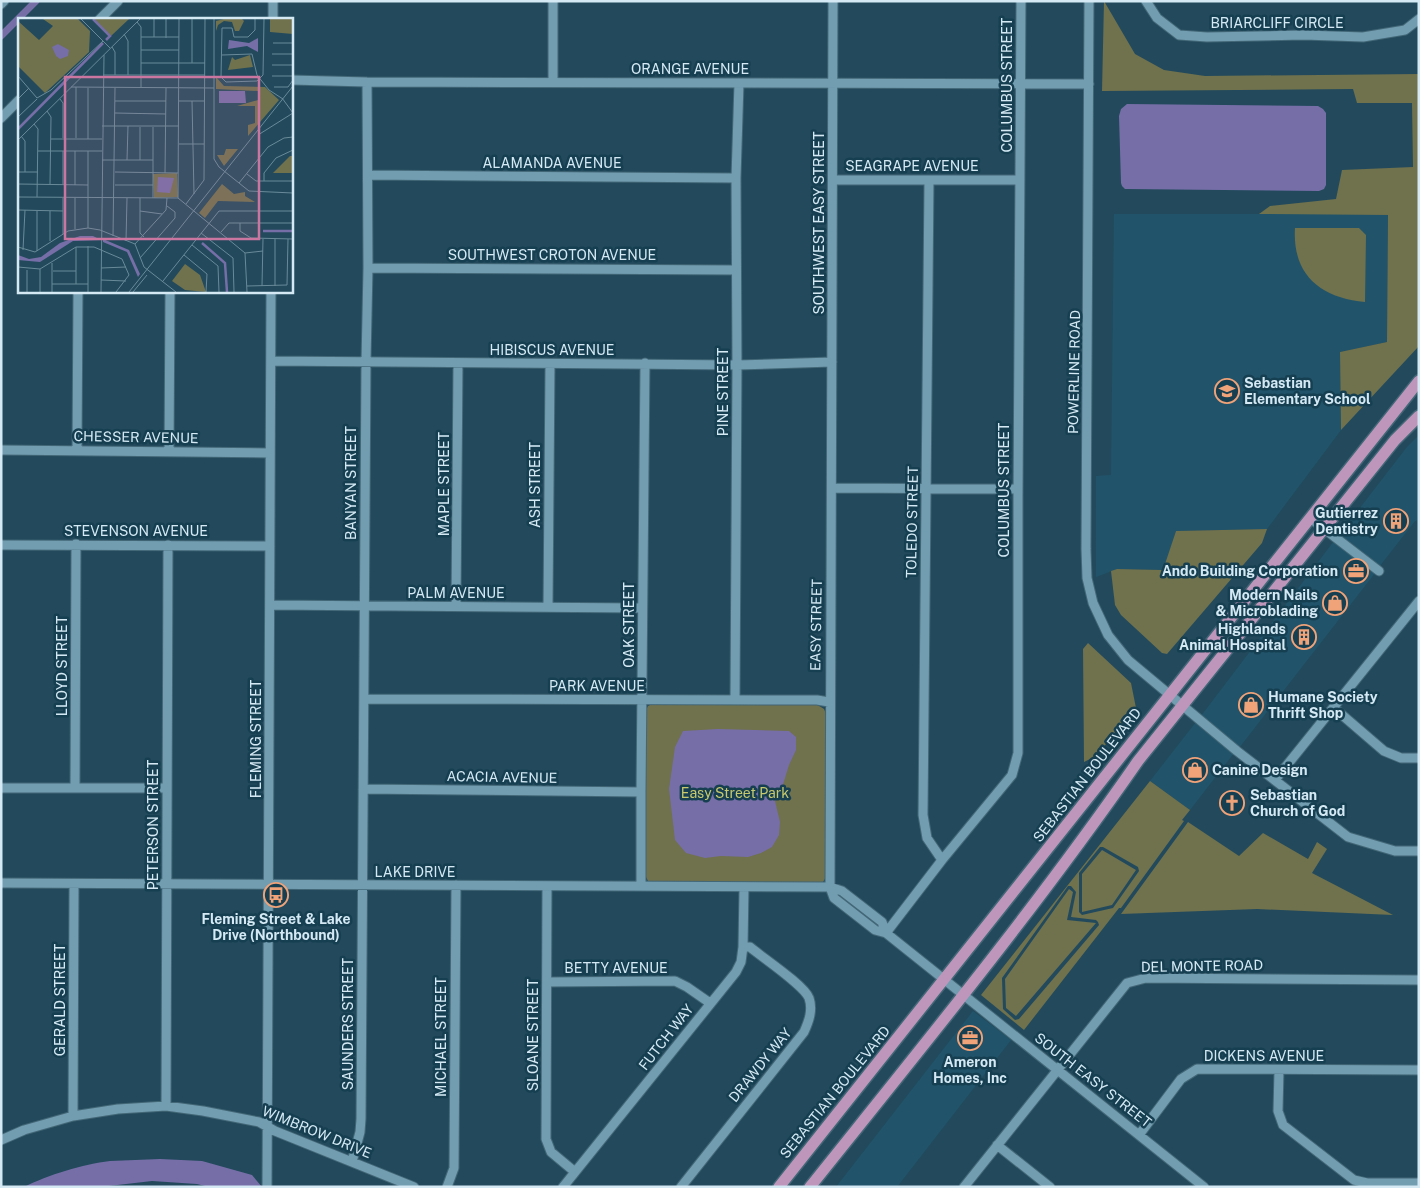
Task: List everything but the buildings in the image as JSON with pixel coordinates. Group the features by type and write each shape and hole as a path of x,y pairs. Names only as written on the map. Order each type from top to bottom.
{"main road":[{"name":"SEBASTIAN BOULEVARD","path":"779,1187 1419,381"},
{"path":"810,1187 964,995 1105,808 1138,761 1395,440 1419,416"}],"street":[{"path":"101,18 118,1"},
{"path":"273,1 273,18"},
{"path":"553,1 553,82"},
{"path":"832,84 833,1"},
{"name":"COLUMBUS STREET","path":"886,933 942,860 1012,775 1018,753 1019,84 1021,1"},
{"name":"POWERLINE ROAD","path":"1089,1 1086,549 1087,578 1093,603 1108,635 1128,660 1182,706 1348,837 1395,851 1419,851"},
{"name":"BRIARCLIFF CIRCLE","path":"1146,1 1158,18 1179,35 1207,38 1304,35 1363,37 1405,30 1419,20"},
{"name":"ORANGE AVENUE","path":"292,80 367,82 1089,84"},
{"name":"BANYAN STREET","path":"363,885 368,268 367,82"},
{"name":"PINE STREET","path":"735,700 738,365 736,178 739,83"},
{"name":"SOUTHWEST EASY STREET","path":"832,84 832,362"},
{"path":"1,118 18,101"},
{"name":"ALAMANDA AVENUE","path":"368,175 736,178"},
{"name":"SEAGRAPE AVENUE","path":"833,180 1020,180"},
{"name":"TOLEDO STREET","path":"929,180 923,815 927,838 942,860"},
{"name":"SOUTHWEST CROTON AVENUE","path":"368,268 736,270"},
{"path":"77,450 78,292"},
{"path":"169,452 170,292"},
{"name":"FLEMING STREET","path":"267,1186 272,292"},
{"name":"HIBISCUS AVENUE","path":"271,361 738,365 832,362"},
{"name":"EASY STREET","path":"830,887 829,702 832,362"},
{"name":"MAPLE STREET","path":"456,606 458,363"},
{"name":"ASH STREET","path":"548,607 550,364"},
{"name":"OAK STREET","path":"641,886 645,364"},
{"name":"CHESSER AVENUE","path":"1,450 270,452"},
{"path":"832,488 1018,490"},
{"path":"1310,518 1378,571"},
{"name":"LLOYD STREET","path":"75,788 76,544"},
{"name":"STEVENSON AVENUE","path":"1,545 270,546"},
{"name":"PETERSON STREET","path":"166,1106 168,545"},
{"path":"1275,780 1419,601"},
{"name":"PALM AVENUE","path":"270,605 642,608"},
{"name":"PARK AVENUE","path":"364,699 816,700 829,702"},
{"path":"1334,708 1384,751 1401,758 1419,758"},
{"path":"1,788 167,788"},
{"name":"ACACIA AVENUE","path":"363,789 641,792"},
{"name":"LAKE DRIVE","path":"1,884 830,887"},
{"name":"GERALD STREET","path":"73,1116 74,884"},
{"name":"SAUNDERS STREET","path":"352,1162 360,1132 361,1119 363,885"},
{"name":"MICHAEL STREET","path":"447,1187 454,1168 456,886"},
{"name":"SLOANE STREET","path":"547,886 546,1139 551,1152 576,1172"},
{"name":"FUTCH WAY","path":"564,1187 736,972 741,962 744,947 744,887"},
{"path":"830,887 834,898 874,930 886,933 964,995"},
{"name":"DRAWDY WAY","path":"681,1187 804,1032 811,1016 809,998 802,988 750,947 744,947"},
{"name":"DEL MONTE ROAD","path":"964,1187 1127,983 1146,978 1419,980"},
{"name":"BETTY AVENUE","path":"547,982 674,981 687,987 710,1003"},
{"name":"SOUTH EASY STREET","path":"964,995 1204,1187"},
{"name":"DICKENS AVENUE","path":"1139,1135 1181,1078 1197,1070 1419,1070"},
{"path":"1279,1070 1278,1111 1283,1125 1354,1180 1367,1183 1419,1183"},
{"name":"WIMBROW DRIVE","path":"1,1140 24,1130 73,1116 118,1108 166,1106 260,1122 275,1131 414,1187"},
{"path":"997,1144 1050,1187"}],"shaded area":[{"path":"1127,104 1318,106 1326,113 1326,185 1324,189 1319,191 1125,189 1121,183 1119,116 1121,109"},
{"name":"Sebastian Elementary School","path":"1114,214 1388,214 1387,342 1340,352 1341,430 1267,529 1176,531 1164,570 1117,569 1096,577 1096,476 1111,475"},
{"path":"1419,435 1419,518 1379,567 1339,535 1407,447"},
{"path":"1334,541 1375,573 1239,748 1201,716"},
{"path":"1196,722 1234,753 1190,810 1150,781"},
{"path":"718,729 789,731 796,737 796,750 781,791 775,801 780,822 779,835 772,847 748,857 721,856 705,858 686,853 675,840 669,789 675,747 683,731"},
{"path":"973,1011 1011,1040 897,1187 836,1187"},
{"path":"160,1159 202,1161 252,1175 262,1187 209,1187 197,1184 152,1181 100,1187 24,1187 77,1167 110,1161"}],"green space":[{"path":"1104,1 1135,54 1164,70 1205,76 1419,74 1419,346 1341,430 1340,352 1387,342 1388,215 1259,214 1270,206 1336,199 1342,170 1413,167 1412,103 1357,103 1353,89 1102,91"},
{"path":"1295,228 1359,228 1366,235 1365,302 1349,300 1335,295 1312,281 1298,259 1295,245"},
{"path":"1267,529 1262,543 1167,654 1162,653 1121,615 1115,605 1111,571 1117,569 1163,570 1176,531"},
{"path":"1088,643 1131,683 1136,708 1096,756 1084,762 1083,649"},
{"name":"Easy Street Park","path":"654,703 816,704 824,709 827,716 826,877 823,882 816,884 653,884 648,881 644,873 645,712 648,706"},
{"path":"1150,781 1190,810 1121,908 1119,908 1024,1030 981,995","holes":["1100,847 1138,867 1139,871 1113,908 1082,915 1079,912 1079,873","1068,886 1071,886 1076,892 1071,917 1096,920 1099,925 1019,1019 1015,1020 1003,1009 1002,978"]},
{"path":"1188,822 1239,856 1263,833 1308,859 1317,842 1327,849 1312,873 1393,915 1257,909 1121,914"},
{"path":"1102,850 1136,870 1112,905 1082,912 1082,874"},
{"path":"1069,889 1073,892 1067,920 1096,923 1016,1016 1006,1008 1005,979"}],"waterway":[{"path":"19,18 36,1"},
{"path":"1,36 18,19"}],"place":[{"name":"Sebastian Elementary School","path":"1227,391"},
{"name":"Gutierrez Dentistry","path":"1396,521"},
{"name":"Ando Building Corporation","path":"1356,571"},
{"name":"Modern Nails & Microblading","path":"1335,603"},
{"name":"Highlands Animal Hospital","path":"1304,637"},
{"name":"Humane Society Thrift Shop","path":"1251,705"},
{"name":"Canine Design","path":"1195,770"},
{"name":"Sebastian Church of God","path":"1232,803"},
{"name":"Fleming Street & Lake Drive (Northbound)","path":"276,895"},
{"name":"Ameron Homes, Inc","path":"970,1038"}]}
